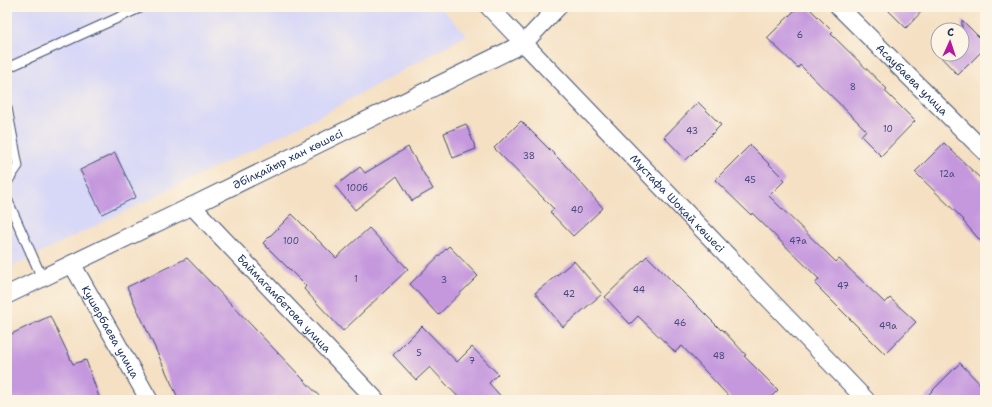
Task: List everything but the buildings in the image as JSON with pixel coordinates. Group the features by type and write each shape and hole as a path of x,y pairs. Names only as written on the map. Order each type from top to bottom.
{"street":[{"name":"Мұстафа Шоқай көшесі","path":"489,7 866,400"},
{"name":"Әбілқайыр хан көшесі","path":"7,295 524,43 558,7"},
{"name":"Асаубаева улица","path":"839,7 985,152"},
{"name":"Баймагамбетова улица","path":"192,206 370,398"},
{"name":"Кушербаева улица","path":"72,264 149,400"}],"lane":[{"path":"7,68 142,7"},
{"path":"7,108 18,166 7,182"},
{"path":"7,199 42,278"}],"shaded area":[{"path":"7,7 440,7 467,35 320,116 7,269"}]}
